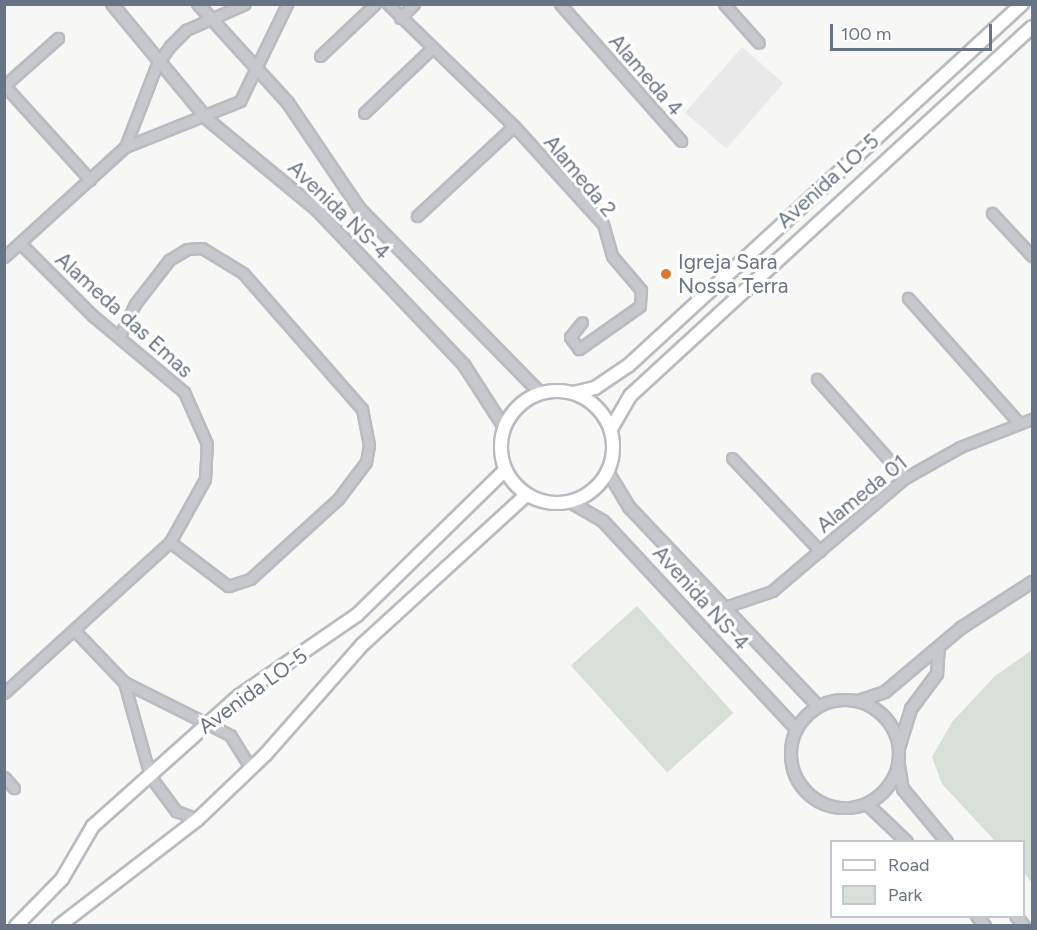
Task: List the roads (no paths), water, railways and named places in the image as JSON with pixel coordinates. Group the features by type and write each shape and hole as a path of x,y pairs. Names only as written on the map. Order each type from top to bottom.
{"main road":[{"name":"Avenida LO-5","path":"573,393 594,388 629,365 1022,4"},
{"name":"Avenida LO-5","path":"611,429 631,395 1032,27"},
{"path":"540,393 573,393 603,413 611,429 614,451 608,472 592,492 570,502 542,502 526,495 505,470 504,427 519,406 540,393"},
{"name":"Avenida LO-5","path":"16,926 62,879 93,826 209,720 357,615 505,470"},
{"name":"Avenida LO-5","path":"59,926 198,819 250,769 362,645 526,495"}],"street":[{"name":"Avenida NS-4","path":"112,4 157,64 207,119 317,210 464,365 504,427"},
{"name":"Avenida NS-4","path":"198,4 259,66 359,208 505,363 540,393"},
{"path":"125,147 157,64 186,30 211,17 245,4"},
{"path":"4,256 125,147 207,119 240,102 287,4"},
{"path":"320,56 375,4"},
{"name":"Alameda 2","path":"388,4 430,50 514,126 603,224 612,256 641,290 640,306 579,349 570,337 582,322"},
{"path":"400,18 414,4"},
{"name":"Alameda 4","path":"560,4 681,141"},
{"path":"724,4 759,43"},
{"path":"58,38 5,85 90,180"},
{"path":"364,113 430,50"},
{"path":"417,216 514,126"},
{"path":"992,213 1032,256"},
{"name":"Alameda das Emas","path":"4,693 76,633 170,542 205,479 207,444 184,392 119,337 20,243"},
{"path":"119,337 135,304 169,260 187,249 202,248 243,273 362,409 369,446 366,462 338,499 250,579 228,586 170,542"},
{"path":"908,298 1018,422"},
{"path":"817,379 905,478"},
{"name":"Alameda 01","path":"722,608 772,591 905,478 1018,422 1032,419"},
{"path":"732,458 820,550"},
{"name":"Avenida NS-4","path":"608,472 629,507 722,608 818,706"},
{"name":"Avenida NS-4","path":"570,502 603,521 796,729"},
{"path":"899,765 887,788 867,804 834,808 805,792 791,762 796,729 818,706 858,701 885,692 939,648 1032,582"},
{"path":"76,633 124,682 209,720 230,735 250,769"},
{"path":"939,648 937,674 911,709 899,746 899,765 903,789 945,840"},
{"path":"124,682 150,776 176,811 198,819"},
{"path":"858,701 886,717 899,746"},
{"path":"4,777 14,788"},
{"path":"867,804 906,840"}],"place":[{"name":"Igreja Sara Nossa Terra","path":"666,274"}]}
